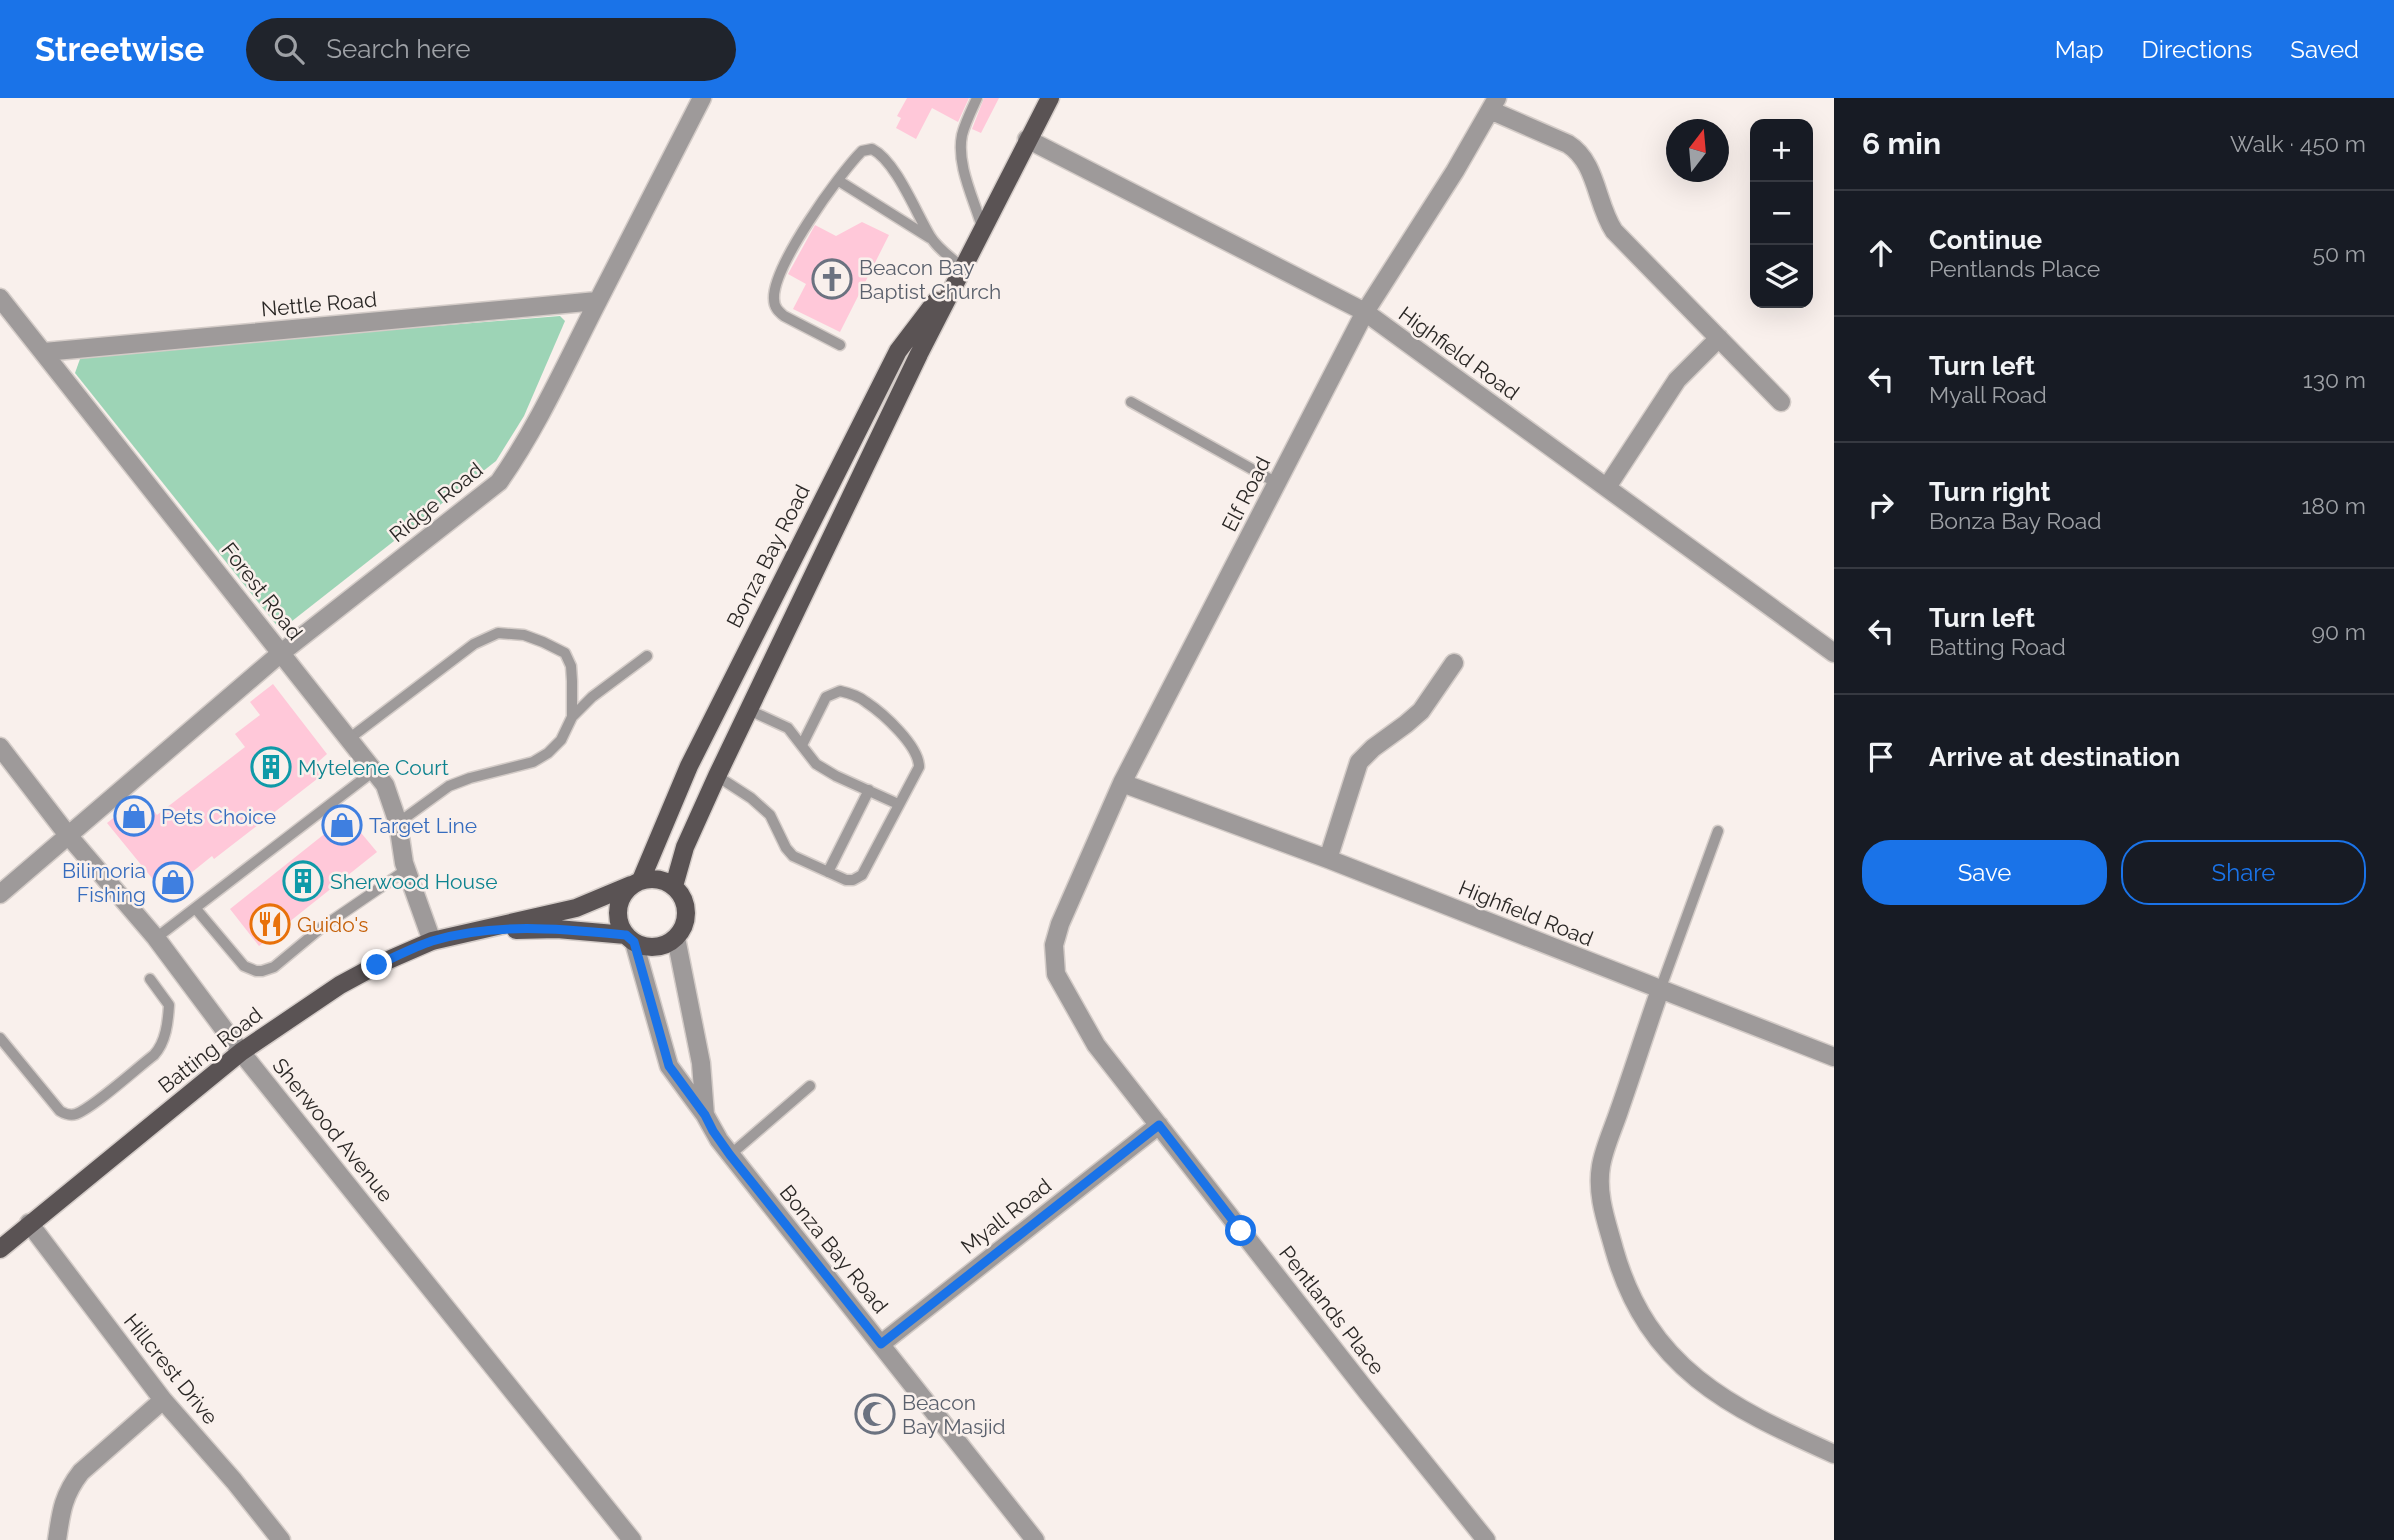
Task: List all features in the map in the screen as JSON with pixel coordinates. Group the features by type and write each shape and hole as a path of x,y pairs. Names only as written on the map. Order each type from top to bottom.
{"main road":[{"name":"Bonza Bay Road","path":"674,886 685,847 717,776 962,267 1050,98"},
{"name":"Bonza Bay Road","path":"636,883 689,766 898,351 962,267"},
{"path":"652,878 664,880 682,894 687,917 676,938 667,944 656,947 630,938 620,925 619,903 624,893 636,883 652,878"},
{"name":"Batting Road","path":"0,1249 241,1052 340,985 432,941 576,908 636,883"},
{"name":"Batting Road","path":"474,932 557,929 630,938"}],"street":[{"name":"Ridge Road","path":"0,894 281,653 499,482 519,454 560,380 597,301 702,98"},
{"name":"Elf Road","path":"1060,924 1122,783 1365,312 1455,172 1493,104"},
{"path":"1493,104 1577,150 1586,162 1608,222 1614,231 1781,402"},
{"name":"Highfield Road","path":"1027,139 1365,312 1834,653"},
{"name":"Forest Road","path":"0,298 386,785 398,823 407,870 432,941"},
{"name":"Nettle Road","path":"44,352 597,301"},
{"path":"1607,488 1677,380 1719,338"},
{"path":"1328,859 1359,762 1421,711 1454,663"},
{"name":"Sherwood Avenue","path":"0,747 67,834 156,938 241,1052 630,1539"},
{"name":"Highfield Road","path":"1122,783 1328,859 1834,1057"},
{"name":"Pentlands Place","path":"1060,924 1055,938 1056,974 1096,1045 1486,1540"},
{"name":"Bonza Bay Road","path":"630,938 669,1066 730,1155 1035,1540"},
{"name":"Bonza Bay Road","path":"676,938 701,1063 705,1115"},
{"path":"1660,990 1601,1165 1602,1208 1620,1271 1628,1291 1657,1341 1692,1376 1774,1427 1834,1454"},
{"name":"Myall Road","path":"881,1344 1159,1125"},
{"name":"Hillcrest Drive","path":"29,1223 163,1400 281,1540"},
{"path":"57,1540 62,1506 73,1482 163,1400"}],"lane":[{"path":"976,98 962,135 962,155 982,227"},
{"path":"840,345 784,316 777,310 774,298 777,276 789,253 862,151 876,151 898,179 931,238"},
{"path":"839,181 931,238 962,267"},
{"path":"1131,402 1277,482"},
{"path":"350,738 474,644 498,633 524,635 565,653 571,666 572,717"},
{"path":"398,823 449,786 534,762 561,740 572,717 592,697 647,656"},
{"path":"717,776 771,815 786,848 793,856 846,880 853,880 862,875 919,767 919,759 902,736 864,700 840,691 826,697 802,745"},
{"path":"749,710 788,728 817,764 898,804"},
{"path":"156,938 375,770"},
{"path":"828,872 869,790"},
{"path":"1660,990 1718,831"},
{"path":"196,909 243,965 262,971 274,967 321,928 407,870"},
{"path":"0,1038 60,1111 64,1114 75,1114 89,1107 154,1055 161,1046 169,1005 150,979"},
{"path":"730,1155 810,1086"}],"green space":[{"path":"560,316 565,321 524,416 496,461 287,625 278,627 75,373 80,359 97,353"}],"building":[{"path":"907,98 969,98 958,122 932,108 916,139 896,128 901,118 897,116"},
{"path":"984,98 999,98 981,133 972,129"},
{"name":"Beacon Bay Baptist Church","path":"862,222 889,235 840,332 793,309 806,284 788,274 815,225 836,236"},
{"name":"Mytelene Court","path":"273,684 327,754 318,762 326,772 165,894 107,823 141,796 157,815 245,747 235,734 260,715 250,702"},
{"name":"Sherwood House","path":"347,816 377,852 259,946 230,909"}],"place":[{"name":"Beacon Bay Baptist Church","path":"832,279"},
{"name":"Mytelene Court","path":"271,767"},
{"name":"Pets Choice","path":"134,816"},
{"name":"Target Line","path":"342,825"},
{"name":"Sherwood House","path":"303,881"},
{"name":"Bilimoria Fishing","path":"173,882"},
{"name":"Guido's","path":"270,924"},
{"name":"Beacon Bay Masjid","path":"875,1414"}],"route":[{"path":"377,965 432,941 474,932 557,929 626,935 634,942 669,1066 730,1155 881,1344 1159,1125 1241,1231"}]}
